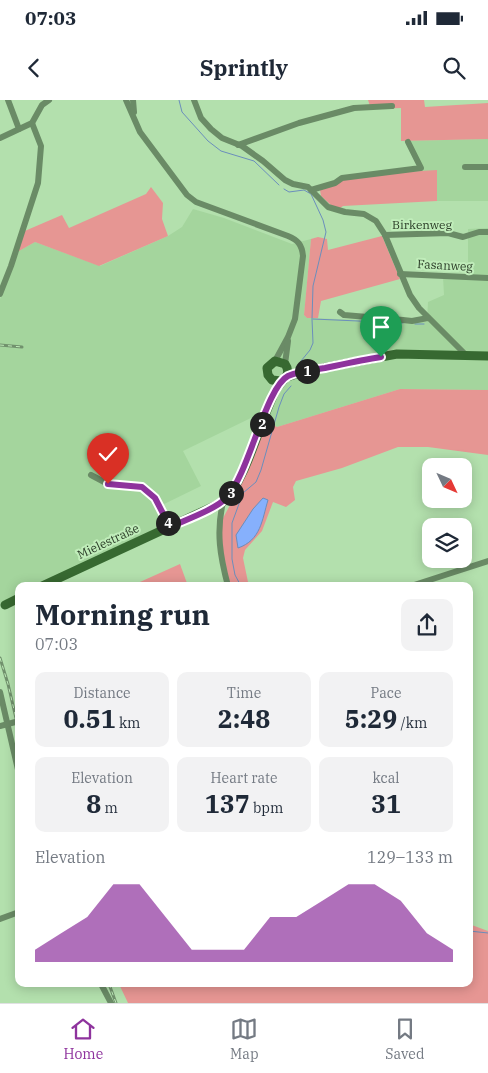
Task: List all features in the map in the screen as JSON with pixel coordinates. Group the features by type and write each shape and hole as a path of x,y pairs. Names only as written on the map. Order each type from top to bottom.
{"street":[{"path":"8,100 19,129"},
{"path":"0,138 32,123 42,105 49,100"},
{"path":"126,100 140,132 187,195 196,202 296,239 302,247 303,256 296,312 288,337 275,361 285,373"},
{"path":"133,100 134,116"},
{"path":"194,100 205,124 222,138 238,145 264,161 285,180 308,187 328,207 369,216 376,221 385,236 410,295 428,318 466,355"},
{"path":"238,145 299,123 354,108 392,106"},
{"path":"0,294 12,266 38,183 41,146 32,123"},
{"path":"312,190 335,183 342,178 421,168 408,142"},
{"path":"465,167 488,167"},
{"name":"Birkenweg","path":"385,236 448,233 463,238 479,232 488,232"},
{"name":"Fasanweg","path":"400,274 488,278"},
{"path":"340,312 344,315 403,320 428,318"},
{"path":"285,373 288,337"},
{"path":"270,378 275,382 285,373 306,371 397,354 488,356"},
{"name":"Mielestraße","path":"269,404 270,378 268,368 275,361"},
{"name":"Mielestraße","path":"51,582 223,502 233,490 245,466 269,404 285,373"},
{"path":"91,476 108,484 142,487 155,498 170,527"},
{"path":"223,502 218,532 221,560 227,582"},
{"path":"424,582 488,562"},
{"path":"6,605 15,600"},
{"path":"0,692 3,725 15,762"},
{"path":"0,919 15,913"},
{"path":"103,987 111,1003"}],"shaded area":[{"path":"368,100 424,100 425,107 488,103 488,139 401,141 401,108 371,109"},
{"path":"488,139 488,201 437,201 437,171 421,171 406,141"},
{"path":"437,170 437,201 343,206 339,209 321,196 320,190 342,180 390,173"},
{"path":"151,187 163,203 162,219 168,236 99,266 35,242 19,251 20,233 62,215 69,228 146,194"},
{"path":"193,209 224,218 292,244 311,239 304,315 307,318 427,322 428,302 444,295 443,277 468,276 468,229 488,228 488,390 400,389 277,427 257,415 183,451 201,486 158,507 165,524 44,582 15,582 15,597 0,603 0,299 19,251 35,242 100,266 168,236 182,227"},
{"path":"382,236 400,279 321,301 318,318 307,318 304,315 311,239 318,237 327,239 328,250"},
{"path":"400,389 488,390 488,455 428,447 398,447 342,468 296,481 293,487 295,500 286,507 273,502 262,531 245,550 243,558 248,582 229,582 221,543 222,520 237,492 266,421 277,427"},
{"path":"180,564 187,582 140,582"},
{"path":"473,925 488,931 488,1003 128,1003 120,987 473,987"}],"water":[{"path":"263,498 268,500 256,535 252,540 238,548 236,535 253,509"}],"waterway":[{"path":"179,100 182,112 208,141 221,151 254,161 279,185"},
{"path":"284,189 289,192 304,190 311,194 323,220 326,232 313,286 313,343 301,361"},
{"path":"313,319 403,323"},
{"path":"415,324 424,324"},
{"path":"239,582 235,575 232,559 232,523 243,493 256,482 279,407 284,394 291,386"},
{"path":"473,931 488,933"}],"railway":[{"path":"0,345 22,347"},
{"path":"0,658 15,714"},
{"path":"110,987 116,1003"}],"route":[{"path":"108,484 142,487 155,498 170,527 223,502 233,490 245,466 269,404 281,381 286,377 306,371 381,357"}]}
